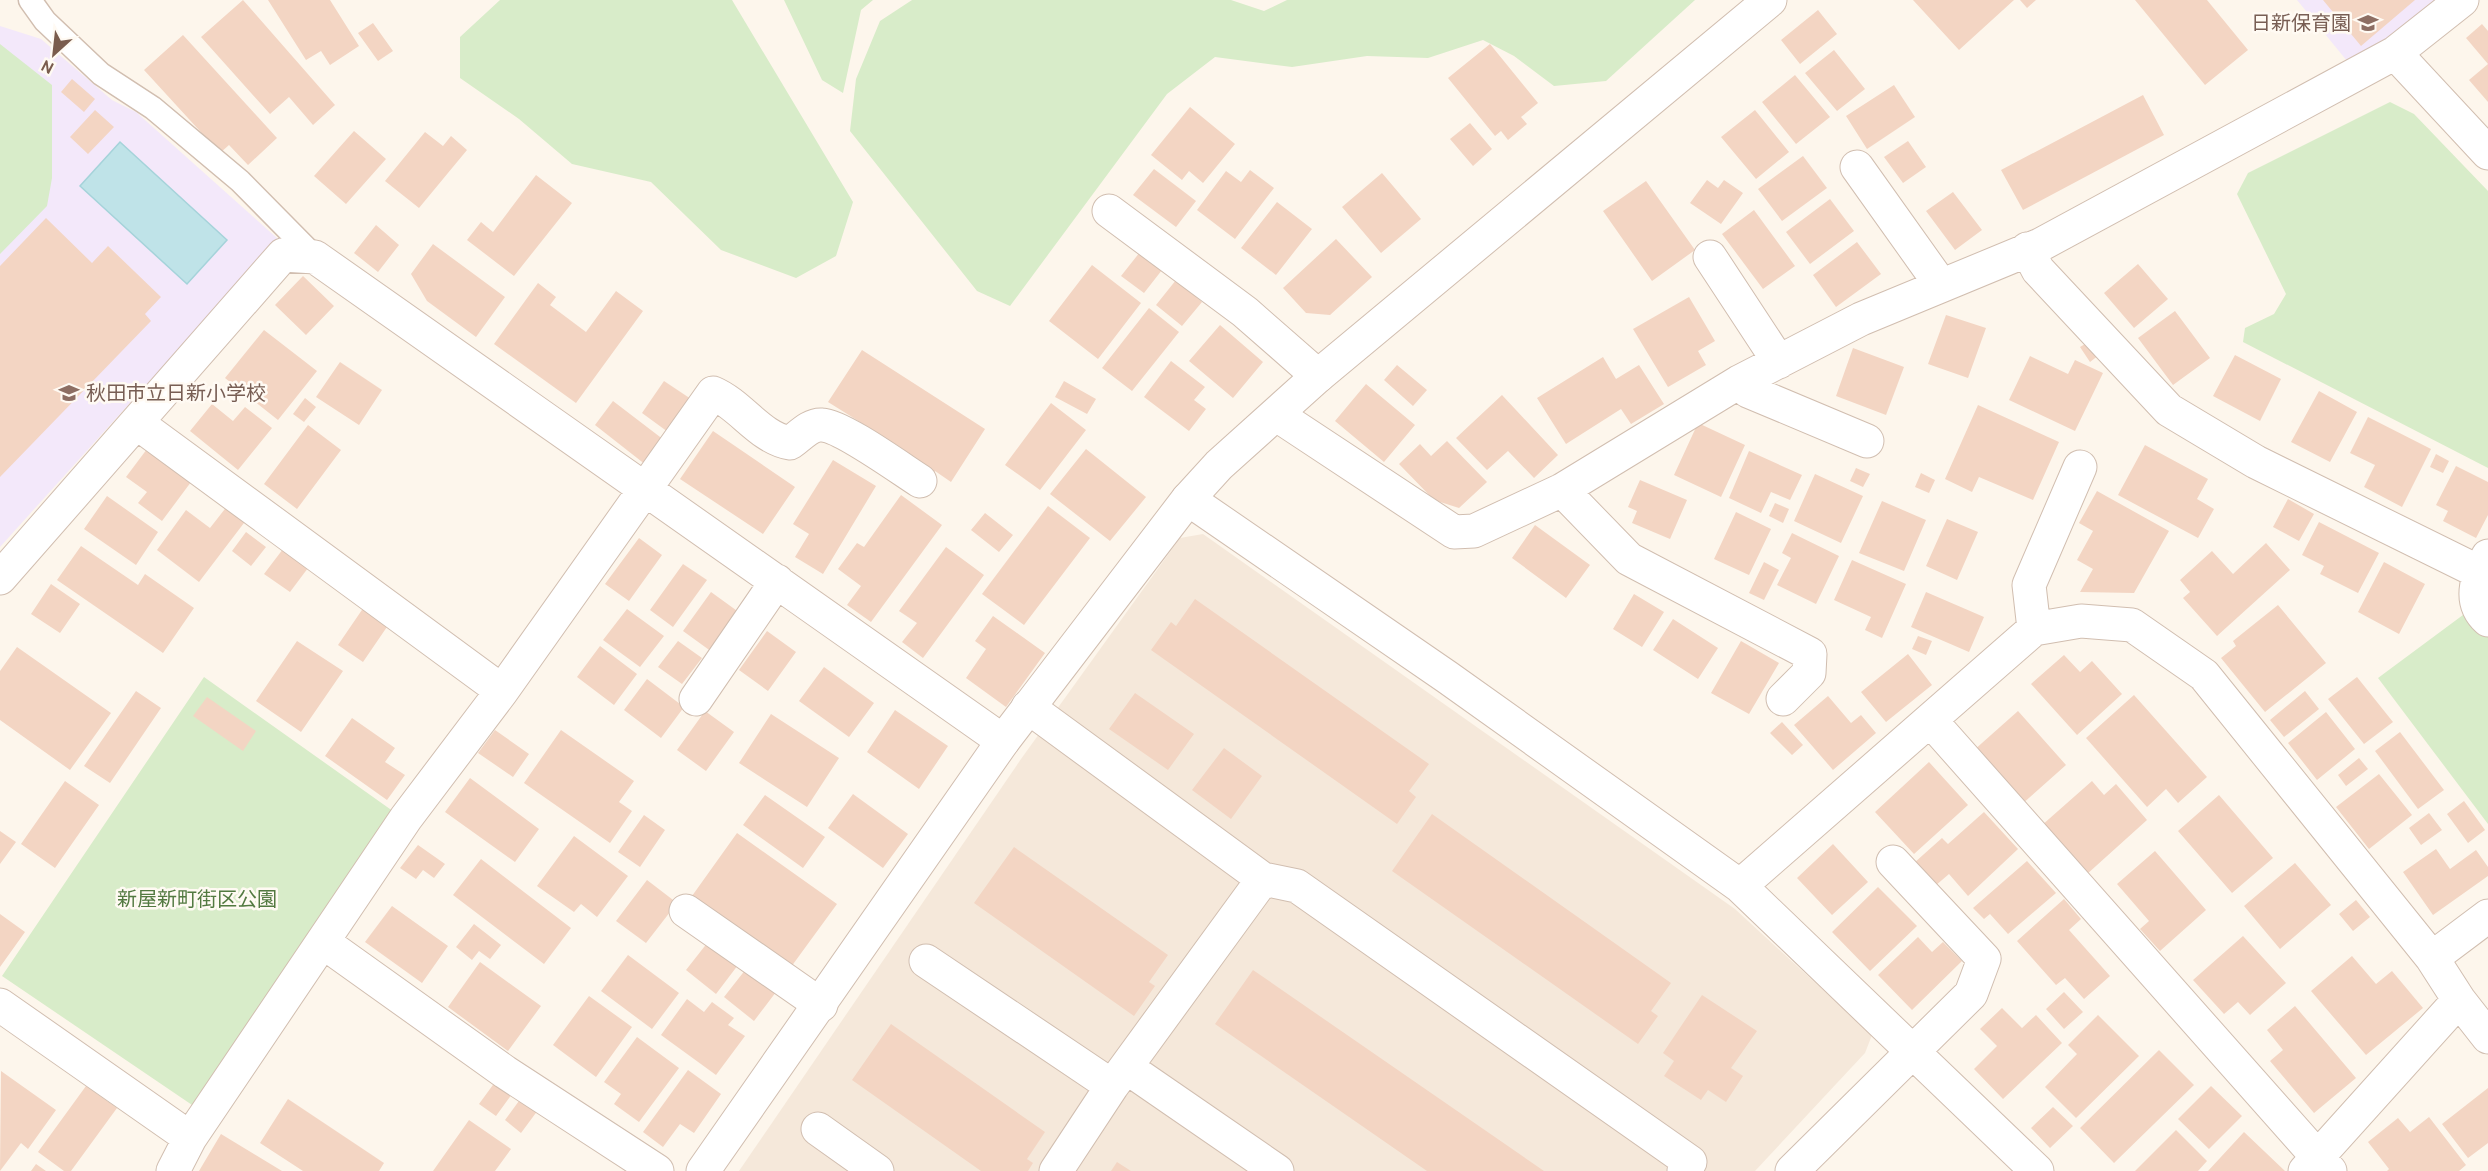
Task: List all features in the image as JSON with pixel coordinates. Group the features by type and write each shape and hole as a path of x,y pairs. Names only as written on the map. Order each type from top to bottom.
{"street":[{"path":"703,1171 1003,741 1188,499 1220,465 1318,376 1770,0"},
{"path":"1277,415 1454,532 1474,531 1562,490 1739,382 1861,319 2040,245 2396,53 2462,0"},
{"path":"2396,53 2488,153"},
{"path":"1857,167 1941,285"},
{"path":"1109,211 1245,312 1318,376"},
{"path":"2027,249 2038,270 2169,411 2256,462 2484,564 2475,588 2482,614 2488,620"},
{"path":"0,578 283,255 315,257 1003,741"},
{"path":"1710,257 1779,362"},
{"path":"1739,382 1748,391 1868,441"},
{"path":"173,1171 190,1138 406,818 502,691 713,393 727,399 776,441 790,443 811,427 824,425 920,481"},
{"path":"136,423 502,691"},
{"path":"2034,629 2029,585 2080,467"},
{"path":"1562,490 1629,559 1810,654 1809,673 1782,699"},
{"path":"1188,499 1447,677 1740,886 2037,1171"},
{"path":"696,699 777,581"},
{"path":"1740,886 2034,629 2081,621 2132,625 2204,675 2432,958 2459,1000 2488,1037"},
{"path":"1028,707 1263,879 1297,886 1690,1162 1684,1171"},
{"path":"1931,721 2318,1166 2459,1000"},
{"path":"1792,1171 1971,994 1984,959 1893,862"},
{"path":"1056,1171 1119,1077 1263,879"},
{"path":"686,911 820,1005"},
{"path":"2432,958 2488,916"},
{"path":"323,942 505,1072 657,1171"},
{"path":"926,961 1277,1171"},
{"path":"0,1005 190,1138"},
{"path":"818,1129 877,1171"}],"lane":[{"path":"30,0 45,21 101,74 153,108 240,181 315,257"}],"shaded area":[{"name":"日新保育園","path":"2297,0 2448,0 2352,67"},
{"name":"秋田市立日新小学校","path":"0,26 41,39 112,100 136,112 278,239 0,547"},
{"path":"1203,534 1735,909 1872,1035 1865,1053 1755,1171 739,1171 1021,759 1180,538"}],"green space":[{"path":"500,0 732,0 853,202 836,256 796,278 721,250 651,182 572,164 519,119 460,78 460,37"},
{"path":"784,0 873,0 861,10 843,93 822,80"},
{"path":"912,0 1231,0 1264,11 1287,0 1695,0 1606,81 1554,86 1514,56 1483,40 1428,58 1367,56 1292,67 1215,57 1167,94 1010,306 977,291 850,131 856,79 880,21"},
{"path":"0,44 52,85 52,178 47,206 0,254"},
{"path":"2390,102 2414,114 2488,191 2488,468 2243,342 2245,328 2274,314 2286,294 2237,194 2248,173"},
{"path":"2467,612 2488,629 2488,824 2378,678"},
{"name":"新屋新町街区公園","path":"204,677 397,814 198,1109 2,976"}],"water":[{"path":"120,142 227,240 187,284 80,186"}],"building":[{"path":"243,0 335,105 313,125 289,97 270,114 201,37"},
{"path":"268,0 330,0 359,46 330,65 321,51 306,60"},
{"path":"1913,0 2014,0 1959,50"},
{"path":"2020,0 2036,0 2027,8"},
{"path":"2135,0 2207,0 2248,50 2205,85"},
{"path":"2323,0 2415,0 2361,46"},
{"path":"1818,10 1837,34 1800,64 1781,40"},
{"path":"373,23 393,51 378,61 358,33"},
{"path":"2482,24 2488,31 2488,64 2466,38"},
{"path":"183,35 277,138 248,165 229,145 220,153 144,70"},
{"path":"1490,44 1538,103 1521,117 1527,124 1508,140 1501,131 1495,136 1448,78"},
{"path":"1834,50 1865,89 1837,111 1805,73"},
{"path":"2488,64 2488,102 2469,80"},
{"path":"1795,75 1830,117 1796,144 1762,102"},
{"path":"72,79 95,99 84,112 61,92"},
{"path":"1894,85 1915,117 1867,149 1846,116"},
{"path":"2143,95 2164,135 2023,210 2001,170"},
{"path":"1190,107 1235,144 1203,183 1189,171 1182,180 1151,155"},
{"path":"95,110 114,127 88,154 70,137"},
{"path":"1755,110 1789,152 1756,179 1721,137"},
{"path":"1470,123 1492,149 1473,166 1450,139"},
{"path":"354,131 386,159 346,204 314,176"},
{"path":"425,132 443,146 451,136 467,150 419,208 385,181"},
{"path":"1908,141 1926,167 1903,183 1884,157"},
{"path":"1803,156 1827,188 1782,221 1758,189"},
{"path":"1154,169 1196,201 1176,227 1133,195"},
{"path":"1250,170 1274,188 1235,239 1197,210 1226,171 1241,182"},
{"path":"1382,173 1421,219 1381,253 1342,207"},
{"path":"536,175 572,203 514,276 467,240 481,222 493,232"},
{"path":"1707,180 1718,188 1724,180 1743,193 1721,224 1690,203"},
{"path":"1646,181 1695,250 1652,281 1603,211"},
{"path":"1953,192 1982,230 1955,250 1926,211"},
{"path":"1830,199 1854,231 1810,264 1786,232"},
{"path":"1277,202 1312,229 1276,275 1241,248"},
{"path":"1754,210 1795,266 1763,289 1722,234"},
{"path":"46,218 92,263 108,246 161,297 145,314 151,321 0,477 0,266"},
{"path":"376,225 399,245 378,272 354,253"},
{"path":"1336,239 1372,277 1330,315 1306,313 1283,288"},
{"path":"1857,242 1881,274 1836,307 1813,275"},
{"path":"433,244 505,297 476,337 427,301 411,274"},
{"path":"1140,252 1162,270 1144,293 1121,276"},
{"path":"2138,264 2168,299 2134,328 2104,293"},
{"path":"1092,265 1141,303 1098,359 1049,321"},
{"path":"303,276 334,306 306,335 275,305"},
{"path":"1176,280 1202,302 1182,326 1156,305"},
{"path":"538,283 556,297 550,305 586,332 616,291 643,311 576,403 494,344"},
{"path":"1689,297 1715,341 1698,351 1706,365 1668,387 1633,329"},
{"path":"1149,308 1179,332 1132,391 1102,368"},
{"path":"2175,311 2210,358 2173,385 2138,338"},
{"path":"1946,315 1986,328 1968,378 1928,364"},
{"path":"1220,325 1263,362 1233,398 1189,361"},
{"path":"264,330 317,371 278,420 225,378"},
{"path":"2090,341 2099,355 2090,362 2080,347"},
{"path":"1853,348 1904,367 1886,415 1836,396"},
{"path":"862,350 985,429 951,482 935,471 930,478 894,456 900,447 828,402"},
{"path":"2235,355 2281,379 2260,421 2213,396"},
{"path":"2030,356 2068,374 2075,360 2103,373 2075,431 2009,400"},
{"path":"1603,357 1616,379 1639,365 1664,404 1631,424 1621,409 1566,444 1537,398"},
{"path":"1171,361 1205,387 1194,400 1206,409 1189,431 1144,397"},
{"path":"340,362 382,390 359,425 316,397"},
{"path":"1397,365 1427,390 1413,406 1384,380"},
{"path":"664,381 691,399 668,432 642,413"},
{"path":"1064,381 1096,399 1087,414 1055,397"},
{"path":"1366,384 1415,425 1384,462 1335,421"},
{"path":"2319,391 2357,412 2330,462 2291,442"},
{"path":"1502,395 1558,455 1534,478 1508,451 1487,470 1456,438"},
{"path":"305,398 316,407 304,422 293,414"},
{"path":"613,401 664,440 646,465 595,425"},
{"path":"1051,403 1086,430 1040,490 1005,465"},
{"path":"212,404 233,421 245,407 272,428 238,470 190,431"},
{"path":"1978,405 2059,442 2033,500 1979,477 1972,492 1945,479"},
{"path":"2368,417 2431,449 2402,507 2364,487 2375,465 2350,453"},
{"path":"1698,423 1745,445 1721,497 1674,475"},
{"path":"308,425 341,450 297,509 264,484"},
{"path":"713,431 795,487 763,534 680,479"},
{"path":"1447,441 1487,482 1459,508 1434,500 1399,464 1420,444 1431,456"},
{"path":"2145,445 2208,479 2197,499 2214,509 2198,538 2118,495"},
{"path":"147,449 191,482 162,521 138,503 147,492 126,477"},
{"path":"1086,449 1146,497 1110,541 1050,494"},
{"path":"1749,451 1802,475 1790,500 1771,492 1761,513 1729,498"},
{"path":"2436,454 2449,461 2443,473 2430,467"},
{"path":"833,460 876,486 823,574 795,557 809,534 793,524"},
{"path":"2456,466 2488,482 2488,515 2476,538 2443,521 2448,511 2436,505"},
{"path":"1856,468 1870,474 1863,487 1850,481"},
{"path":"1921,473 1935,480 1929,493 1915,487"},
{"path":"1815,474 1863,496 1841,543 1794,521"},
{"path":"1640,480 1687,500 1670,539 1632,523 1637,511 1628,507"},
{"path":"2097,491 2169,531 2134,593 2080,592 2093,569 2077,560 2093,531 2079,523"},
{"path":"901,495 942,525 871,622 847,605 861,586 838,569 857,543 864,547"},
{"path":"107,496 158,532 136,565 84,529"},
{"path":"2288,499 2314,514 2299,541 2273,527"},
{"path":"1882,501 1926,520 1904,571 1859,553"},
{"path":"1775,503 1789,509 1783,523 1769,516"},
{"path":"228,505 247,519 199,582 157,550 186,510 210,528"},
{"path":"1048,506 1090,538 1024,625 982,594"},
{"path":"1736,512 1771,529 1749,575 1714,559"},
{"path":"985,513 1013,535 999,552 971,530"},
{"path":"1947,519 1978,532 1957,580 1926,566"},
{"path":"2319,522 2379,553 2358,593 2320,574 2324,566 2302,555"},
{"path":"1535,525 1590,565 1566,598 1512,558"},
{"path":"246,532 266,547 251,566 232,551"},
{"path":"1792,533 1839,556 1816,604 1777,585 1791,558 1782,553"},
{"path":"639,538 662,555 629,601 605,584"},
{"path":"2266,543 2290,570 2217,636 2183,598 2190,592 2180,580 2212,551 2233,574"},
{"path":"81,546 138,585 145,574 194,608 163,653 57,580"},
{"path":"946,547 984,575 923,658 902,642 917,623 899,611"},
{"path":"283,549 308,568 290,592 264,574"},
{"path":"1852,560 1906,584 1882,638 1865,630 1871,617 1834,600"},
{"path":"1764,562 1779,570 1764,600 1749,593"},
{"path":"2384,562 2425,584 2399,634 2358,612"},
{"path":"683,564 707,580 673,627 650,610"},
{"path":"51,584 80,604 60,633 31,614"},
{"path":"711,592 740,613 712,652 683,631"},
{"path":"1926,592 1984,617 1969,652 1911,627"},
{"path":"1634,594 1664,612 1642,647 1613,629"},
{"path":"1195,599 1429,764 1409,791 1416,797 1397,824 1151,650 1171,622 1176,626"},
{"path":"366,604 391,621 363,662 338,645"},
{"path":"2278,605 2326,663 2265,712 2221,658 2236,646 2233,641"},
{"path":"627,609 664,636 640,667 603,640"},
{"path":"993,616 1045,653 1006,707 966,678 986,649 975,641"},
{"path":"1673,619 1718,648 1698,679 1653,650"},
{"path":"767,631 796,652 768,691 739,670"},
{"path":"1918,636 1932,641 1926,655 1912,649"},
{"path":"297,641 343,671 301,732 256,701"},
{"path":"678,641 702,658 682,684 658,667"},
{"path":"1741,641 1779,663 1749,714 1711,693"},
{"path":"600,646 637,674 614,705 577,677"},
{"path":"17,647 111,713 70,770 0,720 0,671"},
{"path":"1908,654 1932,685 1886,722 1861,692"},
{"path":"2064,655 2080,672 2092,661 2122,694 2077,735 2031,684"},
{"path":"824,667 874,703 849,737 799,701"},
{"path":"2357,677 2393,722 2364,744 2328,699"},
{"path":"647,679 684,707 661,738 624,710"},
{"path":"136,691 161,708 110,783 84,766"},
{"path":"2305,691 2319,709 2284,737 2270,720"},
{"path":"1135,693 1194,734 1168,770 1109,729"},
{"path":"2134,695 2207,777 2178,803 2166,789 2147,807 2086,738"},
{"path":"1828,696 1851,723 1861,715 1876,733 1833,770 1794,725"},
{"path":"207,697 256,731 243,751 193,716"},
{"path":"895,710 948,746 919,789 867,752"},
{"path":"705,711 734,732 706,771 677,750"},
{"path":"2018,711 2066,765 2021,805 1973,751"},
{"path":"2326,712 2355,749 2317,780 2288,743"},
{"path":"771,714 839,758 807,807 739,763"},
{"path":"352,718 395,748 385,762 405,775 387,800 325,756"},
{"path":"1782,722 1803,745 1792,755 1770,733"},
{"path":"495,730 529,754 513,777 478,753"},
{"path":"561,730 634,781 619,802 632,811 610,843 524,783"},
{"path":"2400,732 2444,790 2418,809 2375,751"},
{"path":"1224,748 1262,776 1231,819 1192,790"},
{"path":"2359,758 2368,769 2346,786 2338,775"},
{"path":"1929,762 1968,805 1914,854 1875,812"},
{"path":"2379,774 2412,815 2369,849 2336,807"},
{"path":"470,778 539,829 515,862 445,812"},
{"path":"65,781 99,805 55,868 21,844"},
{"path":"2092,781 2104,795 2116,784 2147,820 2086,875 2041,826"},
{"path":"853,794 908,834 883,868 828,828"},
{"path":"765,795 825,837 803,868 743,825"},
{"path":"2219,795 2273,858 2232,893 2178,831"},
{"path":"2464,801 2485,830 2468,843 2447,814"},
{"path":"1984,812 2018,849 1968,896 1949,874 1935,886 1914,863 1942,838 1948,844"},
{"path":"2429,813 2442,830 2421,845 2409,828"},
{"path":"1432,814 1671,983 1651,1011 1658,1016 1638,1044 1392,871"},
{"path":"644,815 665,830 640,867 618,852"},
{"path":"0,831 16,842 0,864"},
{"path":"737,833 837,904 791,967 692,896"},
{"path":"574,836 628,876 597,917 581,904 574,912 537,886"},
{"path":"1833,844 1868,882 1832,915 1797,878"},
{"path":"418,845 445,864 434,878 423,870 416,879 400,868"},
{"path":"1014,847 1168,955 1149,982 1155,986 1134,1016 974,903"},
{"path":"2436,849 2450,869 2476,850 2488,867 2488,876 2433,915 2403,872"},
{"path":"2155,851 2206,910 2160,951 2140,929 2149,921 2117,884"},
{"path":"481,859 571,928 544,964 453,895"},
{"path":"2027,861 2056,893 2008,934 1990,914 1984,919 1973,908"},
{"path":"2295,863 2331,905 2280,949 2244,906"},
{"path":"647,880 677,903 646,943 616,921"},
{"path":"1878,887 1917,926 1870,971 1832,932"},
{"path":"2064,899 2081,919 2069,930 2110,976 2084,999 2065,978 2056,985 2017,941"},
{"path":"2356,900 2370,917 2353,931 2339,914"},
{"path":"392,906 448,946 422,983 365,942"},
{"path":"0,914 25,932 0,967"},
{"path":"474,924 501,945 490,959 479,951 472,960 456,947"},
{"path":"2243,936 2286,983 2250,1015 2238,1002 2224,1014 2193,980"},
{"path":"1918,937 1932,952 1943,942 1962,961 1912,1010 1878,975"},
{"path":"708,942 738,965 716,994 686,970"},
{"path":"628,955 679,993 652,1029 601,991"},
{"path":"2352,956 2376,984 2392,971 2423,1008 2366,1055 2311,991"},
{"path":"480,962 541,1006 508,1051 448,1007"},
{"path":"746,969 776,992 754,1021 724,997"},
{"path":"1253,970 1544,1171 1427,1171 1215,1024"},
{"path":"2064,992 2083,1012 2064,1029 2046,1009"},
{"path":"1702,995 1757,1031 1731,1068 1743,1076 1726,1102 1708,1090 1701,1100 1664,1076 1674,1061 1663,1053"},
{"path":"589,996 632,1027 596,1077 553,1045"},
{"path":"687,999 704,1012 712,1002 734,1018 728,1025 745,1036 716,1075 661,1035"},
{"path":"2295,1006 2356,1078 2314,1113 2270,1061 2283,1050 2267,1030"},
{"path":"2002,1008 2022,1028 2036,1015 2062,1043 2003,1099 1974,1069 1997,1046 1980,1029"},
{"path":"2098,1015 2139,1056 2076,1118 2045,1087 2077,1054 2068,1045"},
{"path":"891,1024 1045,1132 1027,1159 1033,1163 1028,1171 981,1171 852,1080"},
{"path":"637,1037 679,1068 639,1122 614,1104 621,1094 604,1082"},
{"path":"2159,1050 2194,1085 2114,1163 2080,1128"},
{"path":"688,1070 721,1094 694,1133 680,1124 663,1147 643,1132"},
{"path":"1,1071 56,1110 28,1149 21,1143 0,1171"},
{"path":"498,1078 515,1090 496,1116 479,1104"},
{"path":"86,1086 117,1108 71,1171 64,1171 38,1152"},
{"path":"2211,1086 2242,1116 2209,1149 2178,1119"},
{"path":"2488,1088 2488,1143 2468,1158 2442,1124"},
{"path":"524,1094 541,1106 521,1133 505,1120"},
{"path":"288,1099 384,1163 379,1171 303,1171 260,1143"},
{"path":"2053,1107 2073,1126 2050,1148 2031,1128"},
{"path":"2429,1117 2466,1165 2459,1171 2387,1171 2389,1169 2368,1142 2398,1118 2410,1132"},
{"path":"469,1120 511,1149 495,1171 433,1171"},
{"path":"2176,1130 2207,1161 2198,1171 2135,1171"},
{"path":"2244,1132 2285,1171 2208,1171"},
{"path":"221,1134 282,1171 199,1171"},
{"path":"1117,1162 1131,1171 1111,1171"},
{"path":"36,1164 46,1171 31,1171"}],"place":[{"name":"日新保育園","path":"2368,23"},
{"name":"秋田市立日新小学校","path":"69,393"}]}
